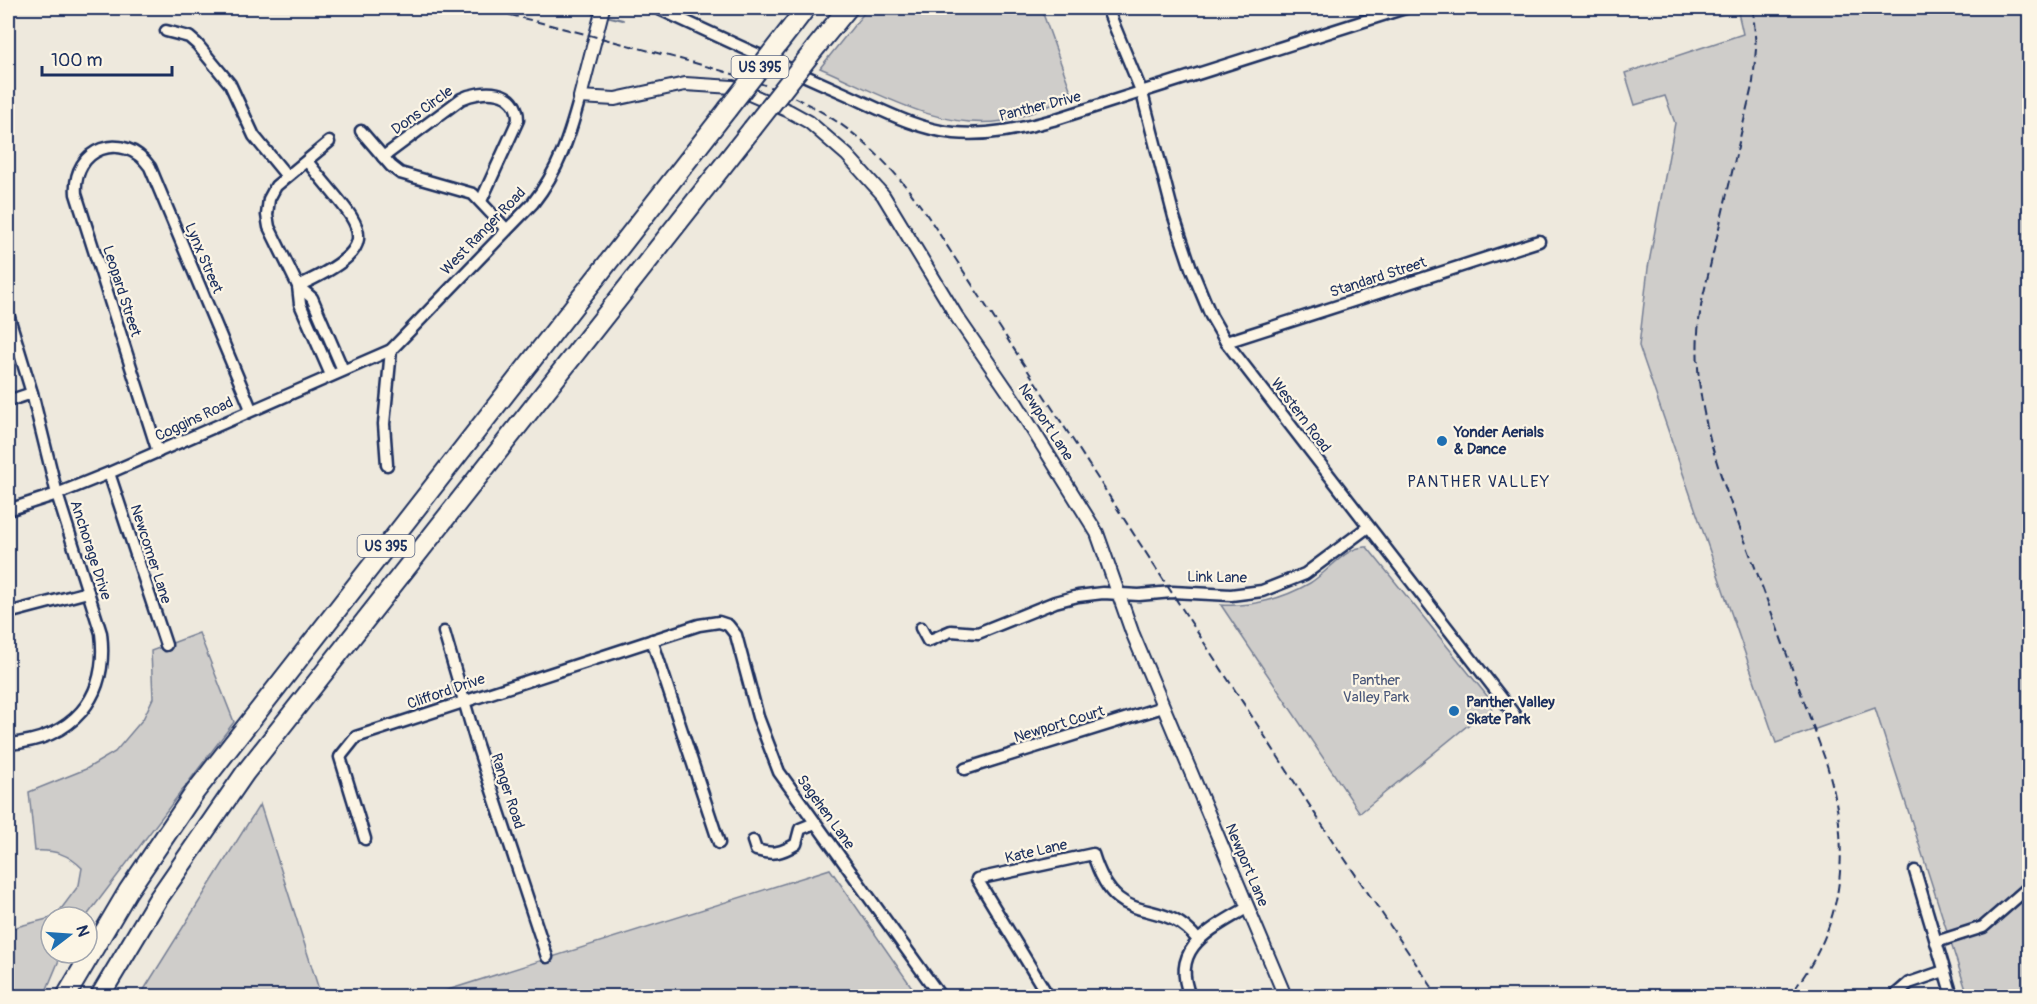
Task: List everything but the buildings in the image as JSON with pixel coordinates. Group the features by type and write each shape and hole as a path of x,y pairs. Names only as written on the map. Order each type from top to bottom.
{"highway":[{"name":"US 395","path":"66,996 128,891 195,792 806,8"},
{"name":"US 395","path":"100,996 158,899 245,773 848,8"}],"street":[{"name":"West Ranger Road","path":"391,350 533,203 558,168 580,97 603,8"},
{"name":"Panther Drive","path":"657,8 736,46 890,114 939,131 964,134 1006,131 1142,93 1404,8"},
{"name":"Western Road","path":"1107,8 1142,93 1174,217 1191,268 1211,316 1226,342 1514,714"},
{"path":"166,31 189,37 197,44 230,84 254,136 286,175"},
{"name":"Newport Lane","path":"580,97 615,99 685,84 733,87 789,111 831,140 883,195 957,317 1058,467 1097,533 1163,707 1285,996"},
{"name":"Dons Circle","path":"383,157 461,99 474,93 499,93 511,100 518,110 518,120 481,201"},
{"path":"362,131 383,157 400,173 472,194 506,229"},
{"path":"329,142 286,175 269,199 267,215 279,249 298,286 300,304 331,375"},
{"name":"Lynx Street","path":"103,148 131,150 150,167 251,410"},
{"name":"Leopard Street","path":"103,148 92,154 79,169 76,194 158,452"},
{"path":"298,286 330,270 354,252 359,242 357,225 307,161"},
{"name":"Standard Street","path":"1226,342 1539,241"},
{"path":"298,286 312,298 343,370"},
{"name":"Anchorage Drive","path":"8,314 32,393 57,494 101,633 103,650 100,677 94,692 79,715 55,733 28,743 8,744"},
{"path":"387,465 384,424 391,350"},
{"name":"Coggins Road","path":"8,510 57,494 109,473 391,350"},
{"path":"8,401 32,393"},
{"name":"Newcomer Lane","path":"109,473 165,645"},
{"name":"Link Lane","path":"921,628 928,641 951,631 978,633 1055,602 1103,593 1119,595 1172,592 1231,595 1273,589 1305,574 1368,527"},
{"path":"8,613 88,592"},
{"name":"Clifford Drive","path":"364,839 340,757 356,737 464,700 705,624 728,625"},
{"name":"Sagehen Lane","path":"728,625 736,635 772,758 815,823 940,996"},
{"name":"Ranger Road","path":"444,633 547,957"},
{"path":"652,640 719,843"},
{"name":"Newport Court","path":"965,769 1163,707"},
{"path":"753,841 756,850 769,854 782,853 796,844 800,829 815,823"},
{"name":"Kate Lane","path":"1048,996 977,879 1093,854 1104,884 1121,902 1142,911 1172,918 1190,930 1198,940"},
{"path":"1915,871 1952,996"},
{"path":"1936,942 1983,927 2030,886"},
{"path":"1190,996 1184,969 1190,950 1198,940 1248,907"},
{"path":"1894,996 1909,983 1944,971"}],"green space":[{"path":"868,8 1041,8 1073,97 1012,119 979,123 932,115 886,98 820,68"},
{"path":"1737,8 2029,8 2029,996 1968,996 1875,708 1776,743 1639,346 1648,268 1675,123 1665,96 1635,105 1625,73 1743,34"},
{"name":"Panther Valley Park","path":"1367,547 1492,702 1491,715 1478,717 1360,813 1221,605 1255,603 1278,598 1310,583 1352,550"},
{"path":"199,633 234,722 95,905 64,905 79,885 82,868 72,859 61,854 35,851 29,792 86,769 115,752 143,719 153,698 151,651"},
{"path":"260,804 321,996 140,996"},
{"path":"830,869 918,996 429,996"},
{"path":"39,921 39,965 57,965 44,996 8,996 8,929"}],"waterway":[{"path":"572,8 598,14"},
{"path":"606,16 623,20"}],"railway":[{"path":"483,8 704,66 780,91 813,107 843,126 873,150 901,181 929,218 1332,840 1438,996"},
{"path":"1753,8 1756,49 1753,82 1702,301 1698,336 1698,371 1702,405 1720,471 1825,759 1834,790 1839,822 1841,852 1839,883 1833,912 1823,941 1808,969 1789,996"}],"place":[{"name":"Yonder Aerials & Dance","path":"1442,441"},
{"name":"Panther Valley Skate Park","path":"1454,711"}],"district":[{"name":"PANTHER VALLEY","path":"1479,481"}]}
